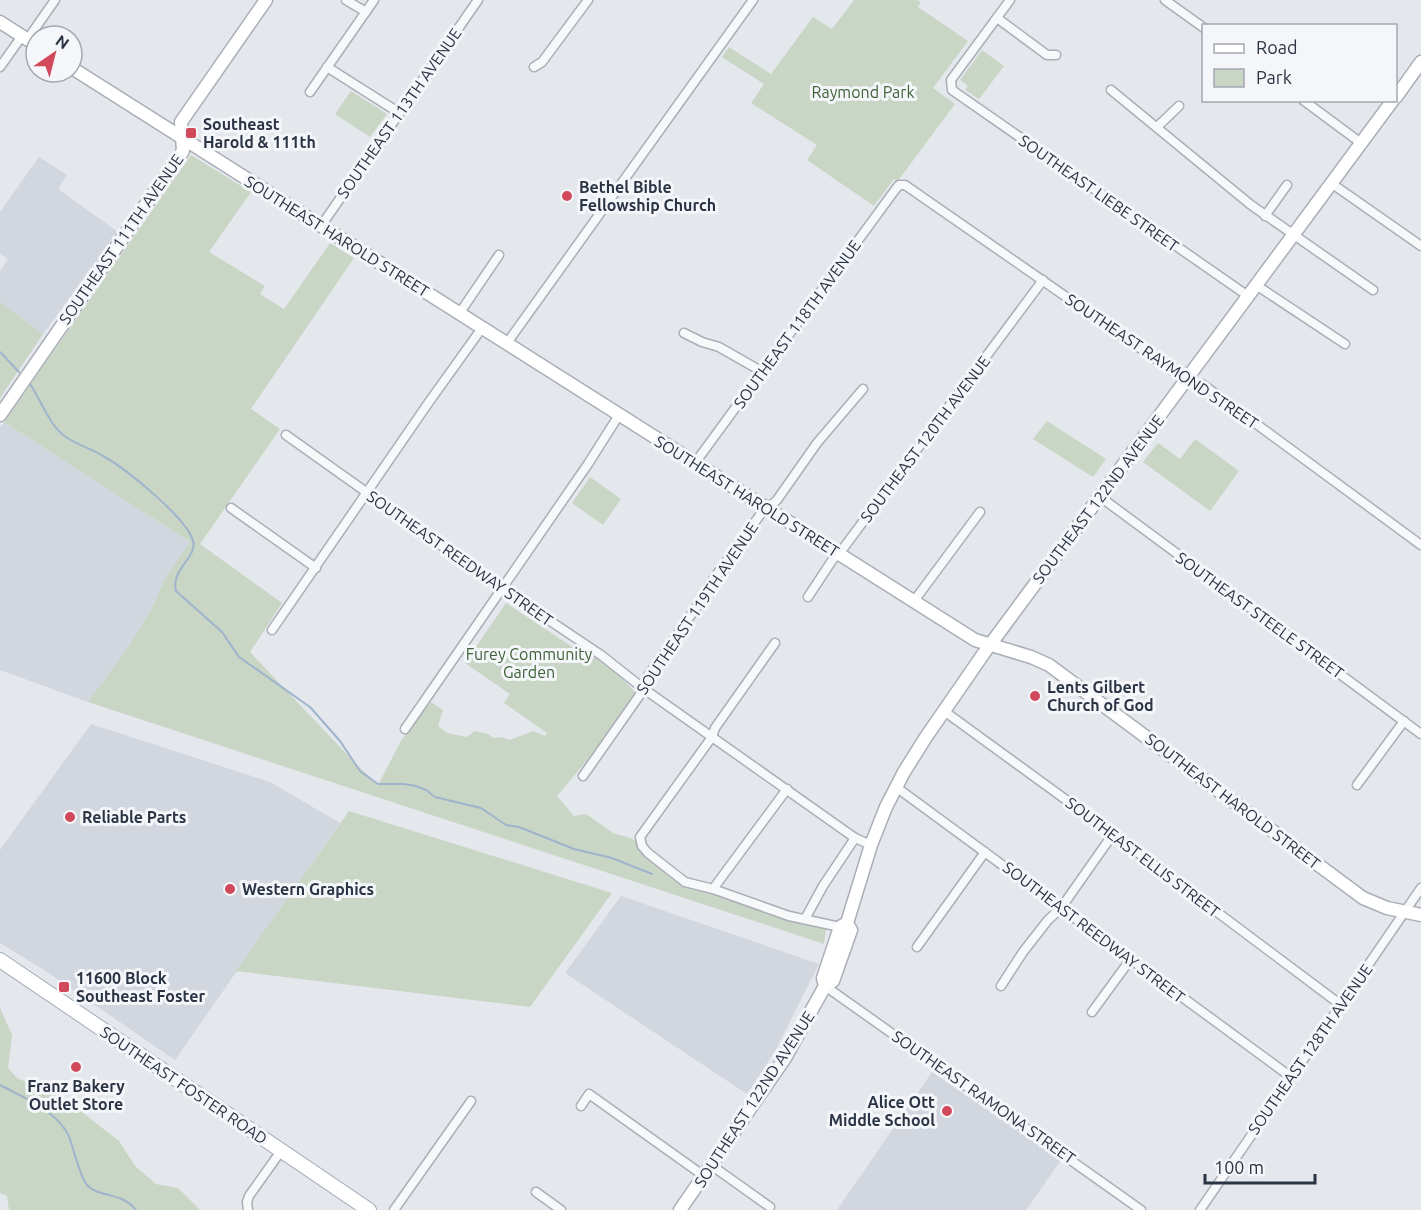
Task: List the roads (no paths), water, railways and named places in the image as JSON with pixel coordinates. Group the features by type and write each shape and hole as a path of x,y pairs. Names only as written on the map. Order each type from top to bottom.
{"main road":[{"name":"SOUTHEAST FOSTER ROAD","path":"0,960 369,1210"}],"street":[{"path":"39,24 55,0"},
{"name":"SOUTHEAST 111TH AVENUE","path":"0,415 183,151 181,122 266,0"},
{"path":"346,0 366,12"},
{"path":"310,92 374,0"},
{"name":"SOUTHEAST 113TH AVENUE","path":"321,226 398,112 478,0"},
{"path":"534,67 542,62 588,0"},
{"path":"507,343 753,0"},
{"path":"1010,0 997,18 1047,55 1056,56"},
{"path":"1165,0 1202,27"},
{"name":"SOUTHEAST LIEBE STREET","path":"997,18 951,80 952,88 967,102 1252,290 1345,344"},
{"path":"0,22 24,37"},
{"path":"0,67 24,44"},
{"path":"1397,94 1421,62"},
{"path":"327,67 398,112"},
{"name":"SOUTHEAST HAROLD STREET","path":"84,76 975,640 1031,657 1049,665 1352,890 1377,905 1421,915"},
{"path":"1111,90 1265,216 1373,291"},
{"path":"1306,102 1361,143"},
{"name":"SOUTHEAST 122ND AVENUE","path":"680,1210 791,1049 825,986 833,981 851,930 844,925 871,845 896,787 914,756 990,645 1392,102"},
{"path":"1156,127 1179,106"},
{"path":"1331,183 1421,246"},
{"name":"SOUTHEAST RAYMOND STREET","path":"899,185 905,185 1186,380 1202,384 1421,544"},
{"name":"SOUTHEAST 118TH AVENUE","path":"695,463 899,185"},
{"path":"1265,216 1287,185"},
{"path":"459,314 499,255"},
{"name":"SOUTHEAST 120TH AVENUE","path":"808,597 833,559 1043,280"},
{"path":"272,630 429,402 483,328"},
{"path":"684,333 702,342 719,346 761,371"},
{"name":"SOUTHEAST 119TH AVENUE","path":"583,776 644,689 647,677 703,598 709,585 760,515 777,500 817,443 863,389"},
{"path":"405,729 588,464 619,415"},
{"name":"SOUTHEAST REEDWAY STREET","path":"286,435 501,588 601,655 644,689 855,838 871,845"},
{"name":"SOUTHEAST STEELE STREET","path":"1099,496 1421,734"},
{"path":"231,508 316,568"},
{"path":"914,601 980,512"},
{"path":"775,643 712,737 640,837 642,846 685,882 713,889 789,916 844,925"},
{"name":"SOUTHEAST ELLIS STREET","path":"944,711 1341,1005"},
{"path":"1358,785 1404,721"},
{"name":"SOUTHEAST REEDWAY STREET","path":"896,787 1291,1077"},
{"path":"713,889 787,789"},
{"path":"1000,986 1029,944 1061,908 1113,834"},
{"path":"805,919 822,886 855,838"},
{"path":"917,947 986,852"},
{"name":"SOUTHEAST 128TH AVENUE","path":"1200,1210 1421,888"},
{"path":"1092,1012 1130,960"},
{"name":"SOUTHEAST RAMONA STREET","path":"825,986 1142,1210"},
{"path":"580,1106 589,1094 707,1171 770,1207"},
{"path":"394,1210 471,1101"},
{"path":"248,1210 249,1196 280,1151"},
{"path":"536,1192 561,1210"}],"waterway":[{"path":"0,352 19,372"},
{"path":"30,384 60,433 126,471 180,520 193,541 193,547 192,553 177,577 176,591 222,632 239,657 310,707 340,741 360,771 378,784 416,786 435,797 481,808 506,825 519,827 574,849 612,858 652,874"},
{"path":"0,1085 31,1101 60,1123 67,1132 87,1185 97,1192 124,1200 136,1210"}],"place":[{"name":"Southeast Harold & 111th","path":"191,133"},
{"name":"Bethel Bible Fellowship Church","path":"567,196"},
{"name":"Lents Gilbert Church of God","path":"1035,696"},
{"name":"Reliable Parts","path":"70,817"},
{"name":"Western Graphics","path":"230,889"},
{"name":"11600 Block Southeast Foster","path":"64,987"},
{"name":"Franz Bakery Outlet Store","path":"76,1067"},
{"name":"Alice Ott Middle School","path":"947,1111"}],"park label":[{"name":"Raymond Park","path":"863,92"},
{"name":"Furey Community Garden","path":"529,663"}]}
